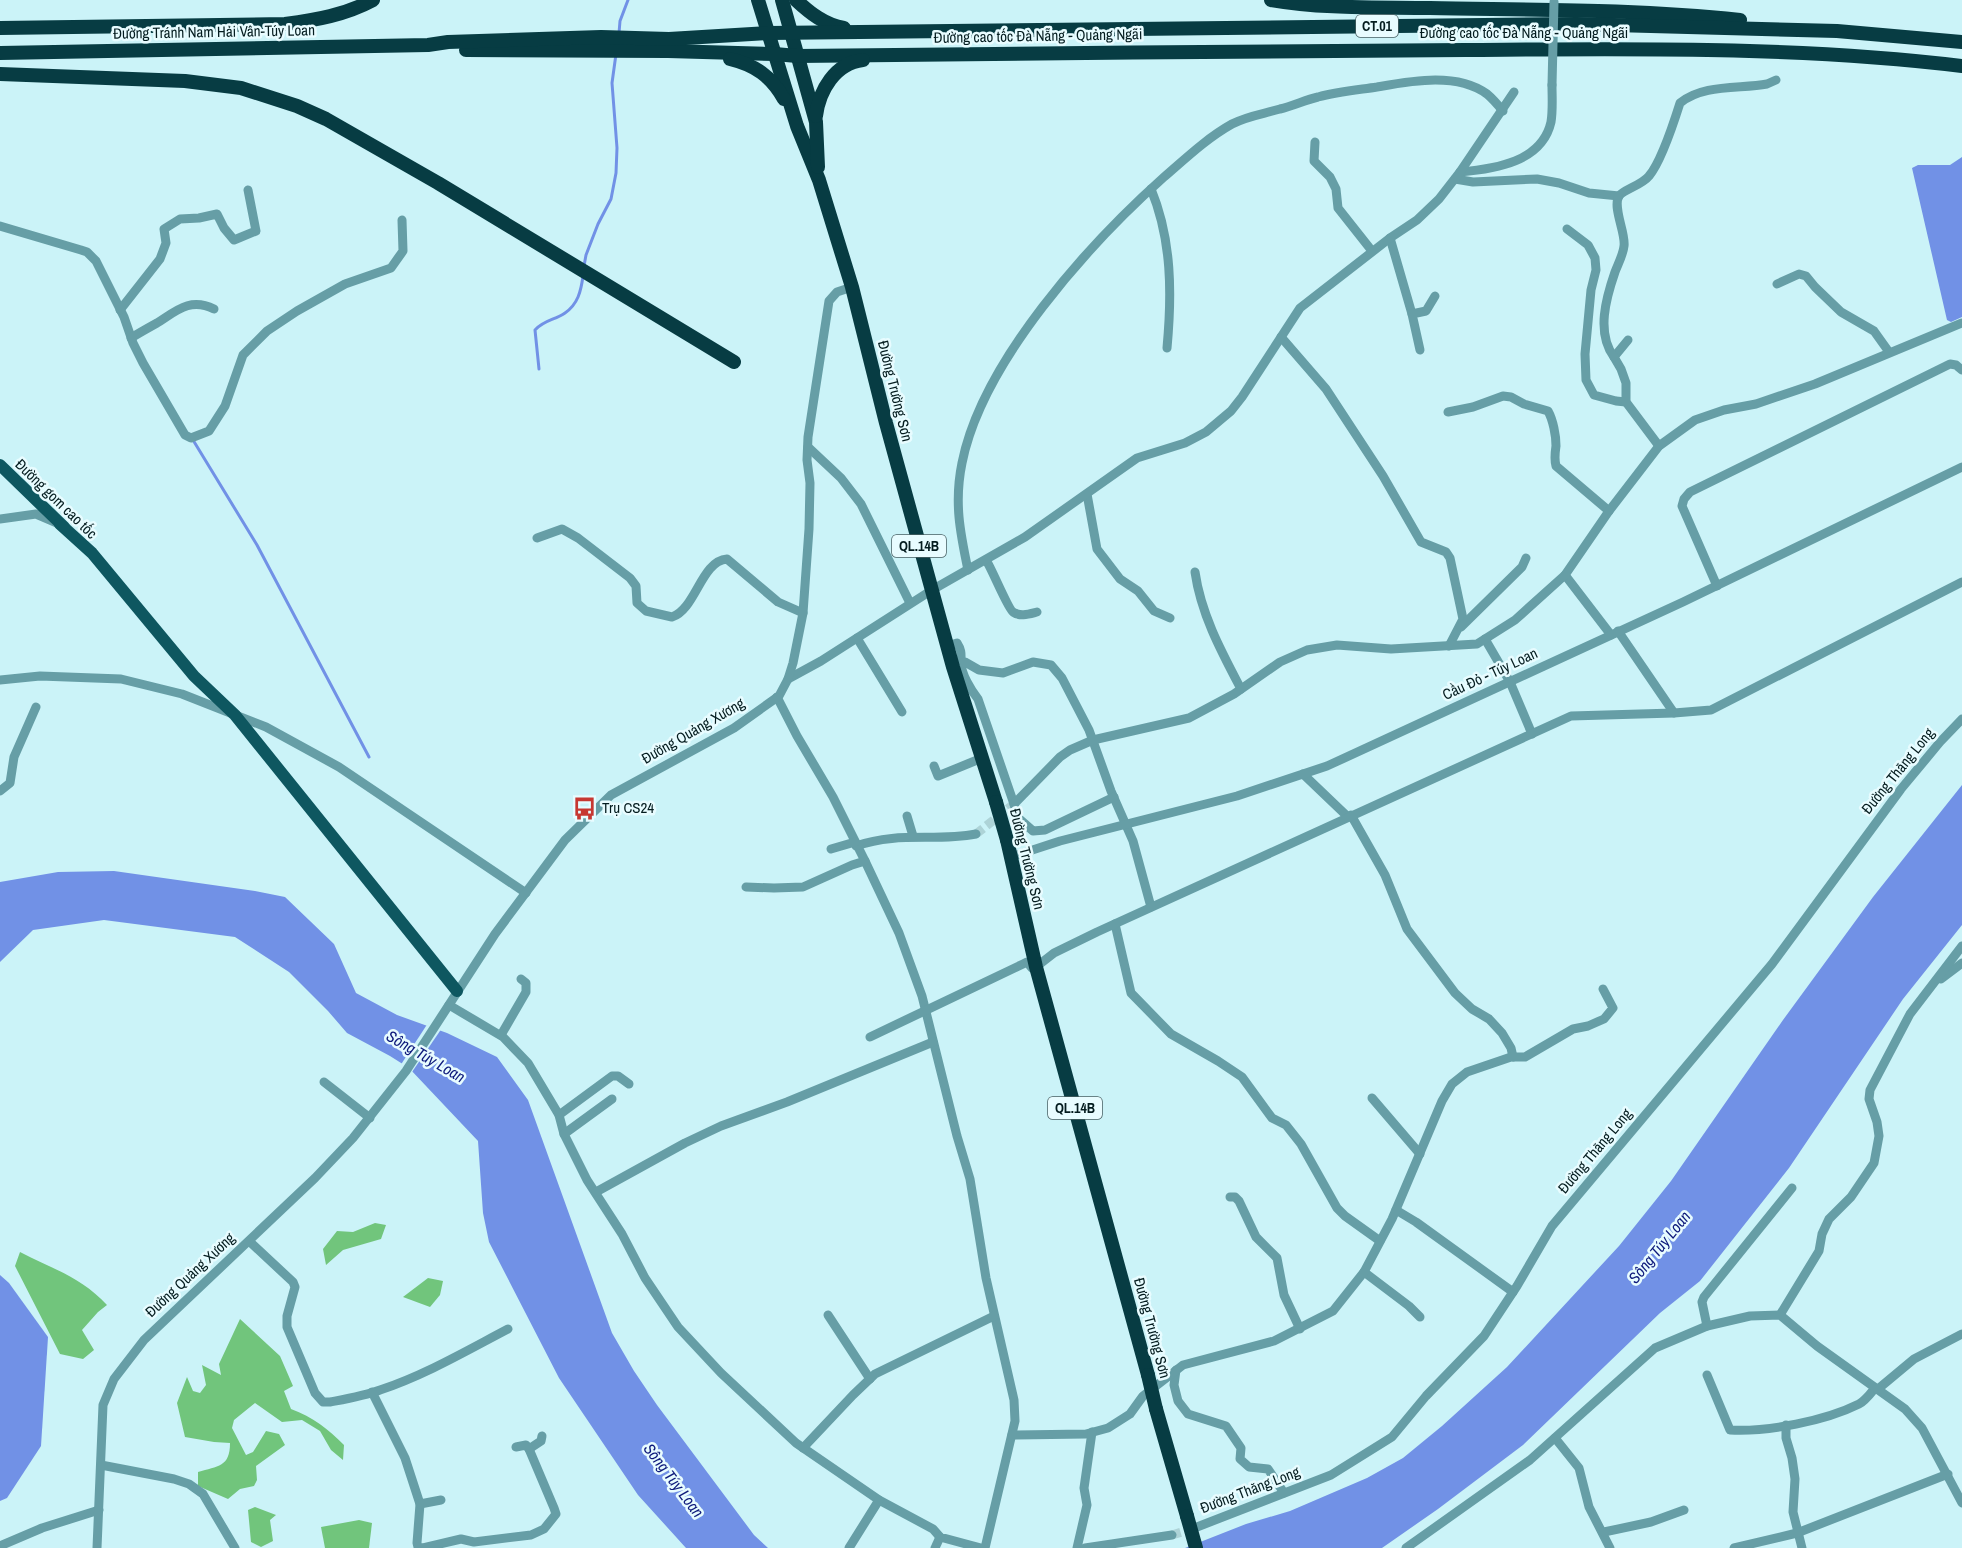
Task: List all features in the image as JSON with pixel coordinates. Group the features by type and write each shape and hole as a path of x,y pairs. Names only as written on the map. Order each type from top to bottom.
{"highway":[{"path":"0,28 285,24 312,21 340,14 373,0"},
{"name":"Đường Trường Sơn","path":"758,0 797,126 819,180 852,288 947,646 1007,840 1036,967 1196,1548"},
{"name":"Đường Trường Sơn","path":"782,0 816,122 819,180"},
{"path":"796,0 818,18 834,26 858,30 915,32"},
{"path":"1271,0 1375,7 1623,13 1724,19 1837,31"},
{"name":"Đường cao tốc Đà Nẵng - Quảng Ngãi","path":"769,33 1577,24 1837,31 1962,42"},
{"name":"Đường Tránh Nam Hải Vân-Túy Loan","path":"428,45 452,50 596,51 669,39 769,33"},
{"name":"Đường Tránh Nam Hải Vân-Túy Loan","path":"0,52 428,45 448,42 601,37 668,51 797,56"},
{"name":"Đường cao tốc Đà Nẵng - Quảng Ngãi","path":"797,56 1195,51 1709,50 1840,54 1962,66"},
{"path":"668,51 717,56 746,62 775,84 797,126"},
{"path":"816,122 818,101 827,83 842,67 856,61 915,55"},
{"path":"0,74 185,81 241,88 297,106 326,119 557,254 731,360"}],"main road":[{"name":"Đường gom cao tốc","path":"0,465 92,554"},
{"path":"60,524 92,554 194,676 235,715 457,991"}],"street":[{"path":"1458,176 1516,160 1539,146 1550,124 1552,111 1554,1"},
{"path":"968,570 957,516 958,483 966,448 983,403 1000,370 1036,316 1094,246 1151,189 1198,147 1233,124 1252,115 1281,109 1319,96 1420,79 1436,80 1476,89 1491,97 1503,111"},
{"path":"1458,176 1473,182 1537,179 1559,183 1588,193 1619,196 1649,176 1680,104 1685,100 1699,93 1767,84 1776,80"},
{"path":"788,679 857,639 910,603 1024,537 1137,458 1185,443 1206,432 1231,411 1300,308 1372,251 1417,220 1439,199 1458,176 1514,92"},
{"path":"1315,142 1314,161 1330,177 1336,189 1338,208 1372,251"},
{"path":"1151,189 1160,211 1167,241 1170,286 1167,348"},
{"path":"120,310 160,260 166,243 164,229 180,219 217,214 224,228 234,240 256,231 248,190"},
{"path":"1619,196 1617,207 1624,244 1608,296 1604,322 1607,344 1626,383 1626,402 1659,446"},
{"path":"0,226 87,252 96,261 159,393 185,435 191,438 209,431 225,406 243,355 267,331 345,284 391,268 403,251 402,220"},
{"path":"1568,229 1588,245 1596,270 1591,290 1585,354 1586,380 1594,395 1616,402 1626,402"},
{"path":"1390,238 1413,314 1420,350"},
{"path":"1777,284 1799,274 1806,276 1841,312 1874,331 1889,352"},
{"name":"Đường Quảng Xương","path":"97,1548 104,1405 114,1379 123,1365 144,1340 322,1170 370,1118 406,1071 457,991 565,840 611,795 734,728 777,697 788,679 803,613 809,529 810,483 807,460 814,392 829,301 837,292 852,288"},
{"path":"1413,314 1426,311 1435,296"},
{"path":"131,338 179,308 203,304 214,309"},
{"path":"1014,804 1060,757 1093,740 1189,718 1241,689 1280,662 1307,650 1337,645 1391,649 1477,644 1515,621 1565,575 1609,511 1659,446 1695,420 1724,410 1756,404 1815,384 1962,323"},
{"path":"1281,337 1326,389 1383,476 1421,542 1446,552 1450,558 1463,619 1449,646"},
{"path":"1614,357 1628,340"},
{"path":"1717,586 1682,506 1690,492 1950,364 1962,370"},
{"path":"1448,412 1473,407 1503,396 1548,411 1556,439 1554,460 1556,466 1609,511"},
{"path":"808,447 841,478 861,504 910,603"},
{"name":"Cầu Đỏ - Túy Loan","path":"1011,856 1060,841 1237,796 1327,766 1717,586 1962,467"},
{"path":"1087,494 1097,549 1120,579 1138,591 1154,611 1170,618"},
{"path":"0,519 36,514 60,524"},
{"path":"537,538 562,529 572,533 630,578 636,586 637,603 646,611 676,616 685,607 715,564 727,559 778,602 803,613"},
{"path":"1459,629 1522,567 1526,558"},
{"path":"986,560 1009,609 1022,615 1037,612"},
{"path":"1195,572 1199,597 1205,614 1241,689"},
{"path":"1565,575 1615,633 1674,713"},
{"path":"870,1037 1027,962 1032,968 1036,967 1054,952 1571,716 1711,710 1962,582"},
{"path":"857,639 902,712"},
{"path":"1485,639 1510,682 1532,734"},
{"path":"947,646 957,643 962,654 961,664 973,693 978,699 1017,817 1033,831 1045,830 1114,797"},
{"path":"961,664 965,662 979,670 1003,673 1033,662 1051,665 1062,678 1093,740 1132,841 1151,907"},
{"path":"0,680 40,676 121,679 182,694 266,727 339,767 526,893"},
{"path":"447,1008 501,1035 528,1063 559,1115 564,1134 587,1180 622,1234 645,1278 678,1327 721,1373 803,1448 879,1500 933,1528 940,1537 983,1548 1015,1421 1014,1400 986,1278 970,1179 926,1012 899,933 833,797 777,697"},
{"path":"0,791 10,783 14,757 36,707"},
{"name":"Đường Thăng Long","path":"1197,1527 1331,1475 1392,1437 1426,1396 1484,1336 1551,1227 1772,964 1901,789 1962,719"},
{"path":"934,766 938,776 982,758"},
{"path":"1303,774 1350,816 1386,874 1407,929 1455,993 1472,1008 1489,1018 1502,1033 1511,1048 1513,1057"},
{"path":"907,816 913,836"},
{"path":"831,849 874,840 976,834"},
{"path":"746,887 804,887 865,861"},
{"path":"1115,924 1131,993 1141,1005 1171,1034 1242,1077 1272,1118 1286,1125 1301,1144 1336,1208 1380,1241"},
{"path":"1780,1315 1820,1251 1822,1234 1829,1220 1851,1197 1874,1163 1879,1136 1868,1093 1907,1019 1962,946"},
{"path":"1934,984 1962,963"},
{"path":"501,1035 526,992 526,982 521,980"},
{"path":"1012,1435 1092,1432 1108,1428 1130,1414 1143,1396 1183,1365 1274,1341 1333,1311 1364,1272 1396,1210 1442,1101 1452,1084 1467,1072 1513,1057 1525,1057 1573,1029 1604,1019 1613,1008 1603,990"},
{"path":"596,1192 721,1126 787,1102 933,1042"},
{"path":"559,1115 612,1076 618,1076 629,1084"},
{"path":"324,1082 370,1118"},
{"path":"1372,1098 1420,1154"},
{"path":"564,1134 612,1099"},
{"path":"1707,1326 1702,1302 1704,1296 1792,1188"},
{"path":"1230,1197 1235,1197 1239,1201 1256,1237 1277,1258 1284,1295 1300,1329"},
{"path":"1396,1210 1513,1292"},
{"path":"249,1240 293,1282 295,1287 286,1328 315,1393 323,1402 372,1392 427,1371 508,1329"},
{"path":"1364,1272 1420,1317"},
{"path":"828,1315 870,1379"},
{"path":"1406,1548 1530,1460 1655,1348 1707,1326 1750,1316 1780,1315 1817,1346 1905,1409 1922,1428 1962,1503"},
{"path":"803,1448 870,1379 891,1365 946,1341 994,1316"},
{"path":"1707,1376 1730,1430 1786,1425 1823,1417 1861,1403 1914,1359 1962,1335"},
{"path":"1176,1370 1174,1385 1178,1401 1188,1414 1226,1426 1241,1448 1240,1459 1249,1467 1268,1470 1284,1493"},
{"path":"372,1392 405,1458 420,1504 418,1547 423,1548 461,1539 476,1545 531,1534 544,1529 553,1521 556,1514 529,1449 526,1445 516,1447"},
{"path":"1786,1425 1786,1438 1795,1479 1793,1512 1802,1548"},
{"path":"1077,1548 1087,1505 1084,1488 1092,1432"},
{"path":"529,1449 541,1441 542,1436"},
{"path":"1555,1438 1579,1468 1589,1507 1604,1532 1610,1548"},
{"path":"101,1465 189,1484 203,1494 236,1548"},
{"path":"1734,1548 1797,1533 1948,1474"},
{"path":"420,1504 441,1500"},
{"path":"849,1548 879,1500"},
{"path":"0,1546 42,1528 99,1510"},
{"path":"1604,1532 1651,1522 1684,1510"},
{"path":"1085,1548 1172,1535"},
{"path":"935,1548 940,1537"}],"green space":[{"path":"375,1223 386,1225 381,1239 343,1250 326,1265 323,1249 337,1231 353,1232"},
{"path":"20,1252 77,1280 107,1305 82,1330 94,1350 83,1359 60,1354 15,1266"},
{"path":"428,1278 443,1281 440,1295 430,1307 403,1297"},
{"path":"240,1319 280,1356 293,1386 284,1391 291,1409 320,1424 344,1445 343,1460 331,1450 320,1431 302,1420 282,1422 255,1403 234,1420 232,1428 246,1455 253,1452 266,1431 279,1434 285,1445 256,1466 257,1480 254,1486 240,1489 228,1499 198,1486 198,1472 222,1464 228,1457 230,1443 185,1437 177,1403 187,1377 193,1391 200,1393 206,1385 202,1365 221,1375 219,1364"},
{"path":"255,1507 276,1515 270,1520 273,1541 261,1547 251,1542 248,1510"},
{"path":"359,1520 372,1523 369,1548 325,1548 321,1527"}],"water":[{"path":"1962,157 1962,317 1951,322 1947,320 1912,168 1918,165 1950,165"},
{"name":"Sông Túy Loan","path":"1962,785 1962,925 1903,999 1789,1168 1700,1281 1660,1313 1523,1445 1382,1548 1185,1548 1246,1524 1290,1511 1367,1478 1403,1458 1507,1367 1619,1246 1671,1181 1783,1020 1873,897"},
{"name":"Sông Túy Loan","path":"114,871 285,897 334,944 356,993 397,1015 447,1033 497,1057 528,1100 612,1333 657,1405 754,1535 768,1548 686,1548 638,1495 559,1378 489,1242 483,1213 478,1141 409,1068 347,1033 289,972 235,937 104,920 33,930 0,962 0,882 58,872"},
{"path":"0,1275 9,1283 48,1337 41,1446 7,1498 0,1501"}],"pier":[{"path":"428,1023 442,1028 410,1075 400,1066"}],"waterway":[{"path":"619,33 620,21 628,0"},
{"path":"584,266 598,224 611,199 616,173 617,148 612,83 616,54"},
{"path":"539,369 535,330 573,306 580,292 583,276"},
{"path":"193,440 257,545 369,757"}],"tunnel":[{"path":"976,834 1014,804"},
{"path":"1172,1535 1195,1528"}],"place":[{"name":"Trụ CS24","path":"584,808"}]}
